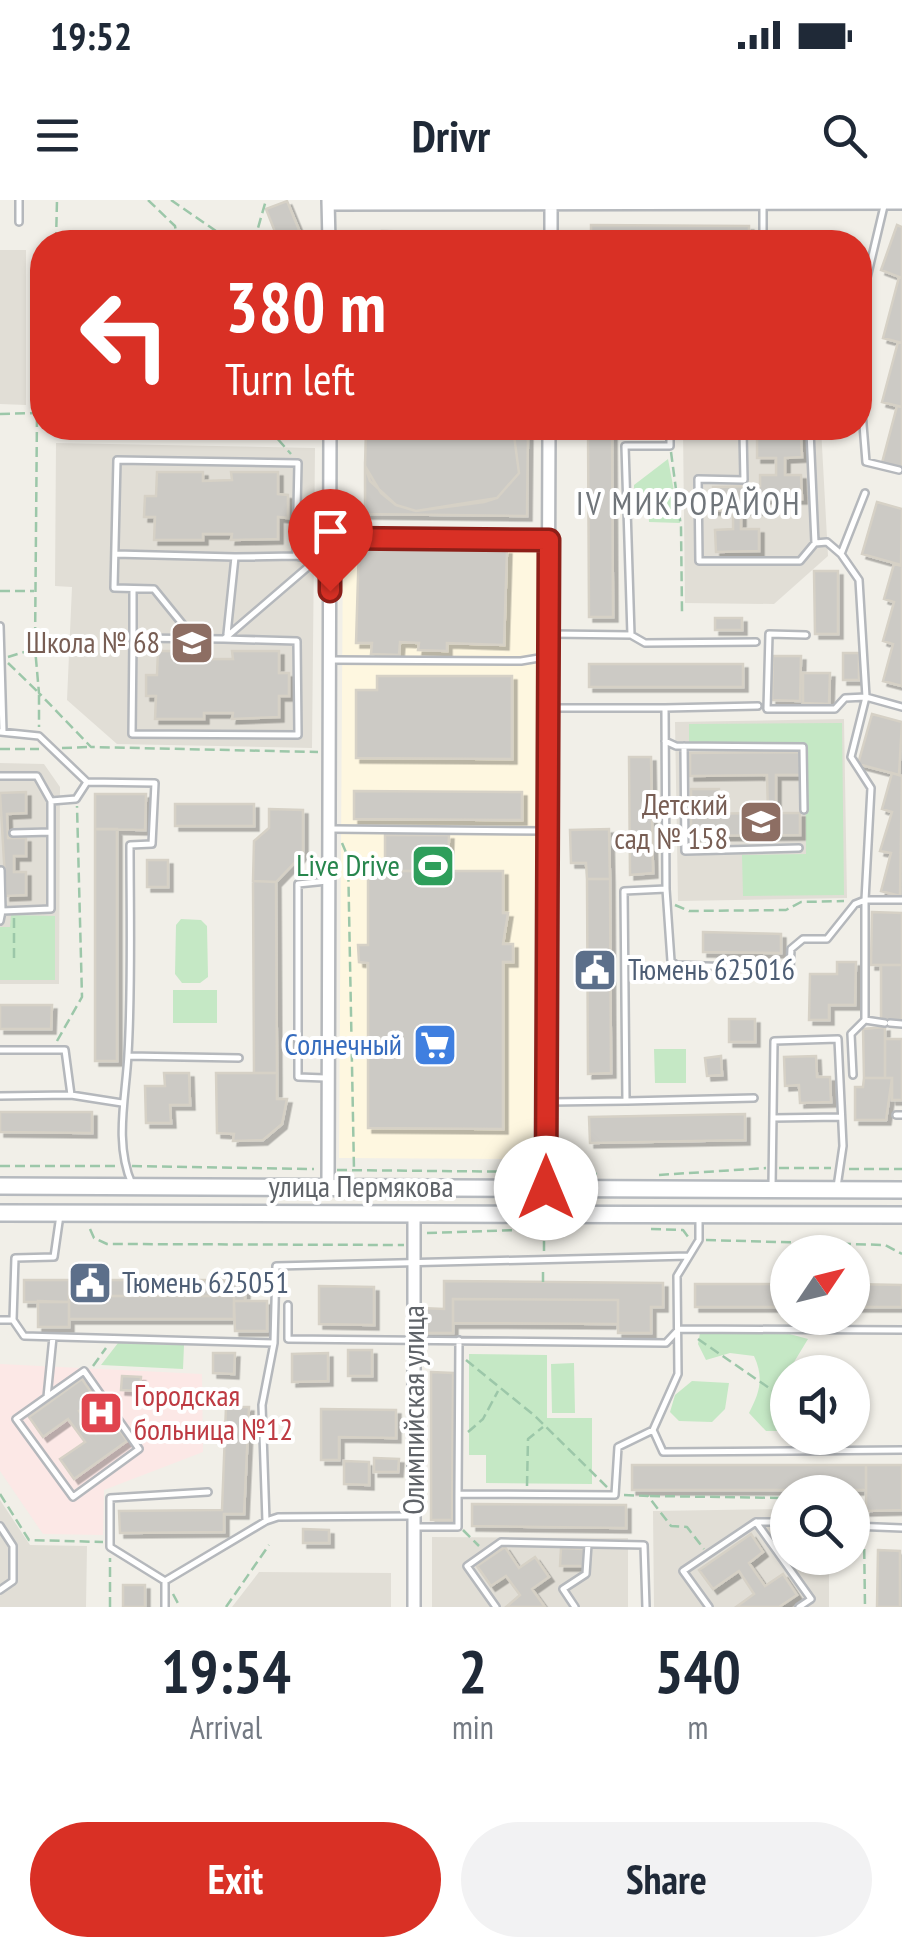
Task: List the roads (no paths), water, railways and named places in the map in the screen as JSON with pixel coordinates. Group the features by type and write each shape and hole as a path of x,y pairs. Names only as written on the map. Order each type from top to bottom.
{"main road":[{"name":"улица Пермякова","path":"0,1186 133,1186 328,1178 902,1190"},
{"name":"улица Пермякова","path":"0,1213 902,1215"}],"street":[{"path":"329,230 328,202 902,203"},
{"path":"551,205 551,230"},
{"path":"328,1178 332,829 330,440"},
{"path":"546,1180 549,440"},
{"name":"Олимпийская улица","path":"414,1214 414,1607"}],"lane":[{"path":"18,200 18,222"},
{"path":"872,257 885,203"},
{"path":"763,204 763,230"},
{"path":"631,635 625,446 670,446 670,440"},
{"path":"744,440 744,480 698,479 698,560 800,561 815,543 810,440"},
{"path":"864,440 866,462 899,470"},
{"path":"195,639 154,588 114,588 117,460 298,463 296,556"},
{"path":"841,554 864,493"},
{"path":"330,538 549,540"},
{"path":"815,543 827,542 859,580 866,697 851,757 871,788 862,901 865,1020 851,1034 853,1075"},
{"path":"115,554 296,556 316,560"},
{"path":"225,638 316,560 330,556"},
{"path":"225,638 235,557"},
{"path":"133,589 132,734 298,735 296,641 134,638"},
{"path":"0,626 2,732 39,736 88,782 154,783 152,844 130,845 128,1056 122,1103 124,1166 133,1186"},
{"path":"549,634 631,635 645,643 756,642"},
{"path":"806,635 768,634 767,709 835,710 845,698 866,697 902,708"},
{"path":"330,660 521,661 548,656"},
{"path":"548,708 758,706"},
{"path":"665,708 666,889 671,961 676,965 790,969 791,950 803,938 826,939 862,901 902,900"},
{"path":"665,741 684,746 803,746 804,810"},
{"path":"684,746 685,851 799,848"},
{"path":"0,776 38,776 51,801 51,909 2,911"},
{"path":"51,801 76,799 88,782"},
{"path":"332,829 547,831"},
{"path":"12,833 51,832"},
{"path":"0,921 1,870"},
{"path":"328,1078 298,1077 298,884 330,881"},
{"path":"626,1101 624,891 666,889"},
{"path":"865,1020 902,1024"},
{"path":"772,1189 774,1041 838,1039 843,1146 837,1190"},
{"path":"0,1050 65,1050 71,1095"},
{"path":"128,1056 238,1058"},
{"path":"0,1096 71,1095 122,1103"},
{"path":"546,1102 754,1098"},
{"path":"772,1118 840,1118"},
{"path":"60,1213 54,1257 15,1258 13,1320 24,1336 274,1344"},
{"path":"458,1494 615,1495 618,1448 653,1430 678,1374 678,1276 699,1240 699,1214"},
{"path":"266,1521 262,1406 274,1344 276,1266 689,1256"},
{"path":"288,1306 288,1339 666,1343 679,1329 902,1330"},
{"path":"0,1320 13,1320"},
{"path":"48,1397 52,1337"},
{"path":"165,1581 278,1517 458,1527 459,1340"},
{"path":"84,1371 139,1449 73,1497 16,1419 48,1397 84,1371"},
{"path":"653,1430 663,1452 902,1450"},
{"path":"165,1581 110,1544 110,1498 208,1492"},
{"path":"756,1522 811,1599 800,1607"},
{"path":"708,1607 684,1571 756,1522 770,1522"},
{"path":"0,1526 14,1546 12,1581 0,1590"},
{"path":"870,1528 902,1528"},
{"path":"496,1607 467,1566 501,1542 644,1545 646,1607"},
{"path":"576,1607 564,1588 586,1574 588,1544"},
{"path":"164,1607 165,1581"}],"place":[{"name":"Школа № 68","path":"192,643"},
{"name":"Детский сад № 158","path":"761,822"},
{"name":"Live Drive","path":"433,866"},
{"name":"Тюмень 625016","path":"595,970"},
{"name":"Солнечный","path":"435,1045"},
{"name":"Тюмень 625051","path":"90,1283"},
{"name":"Городская больница №12","path":"101,1413"}],"district":[{"name":"IV МИКРОРАЙОН","path":"689,504"}]}
